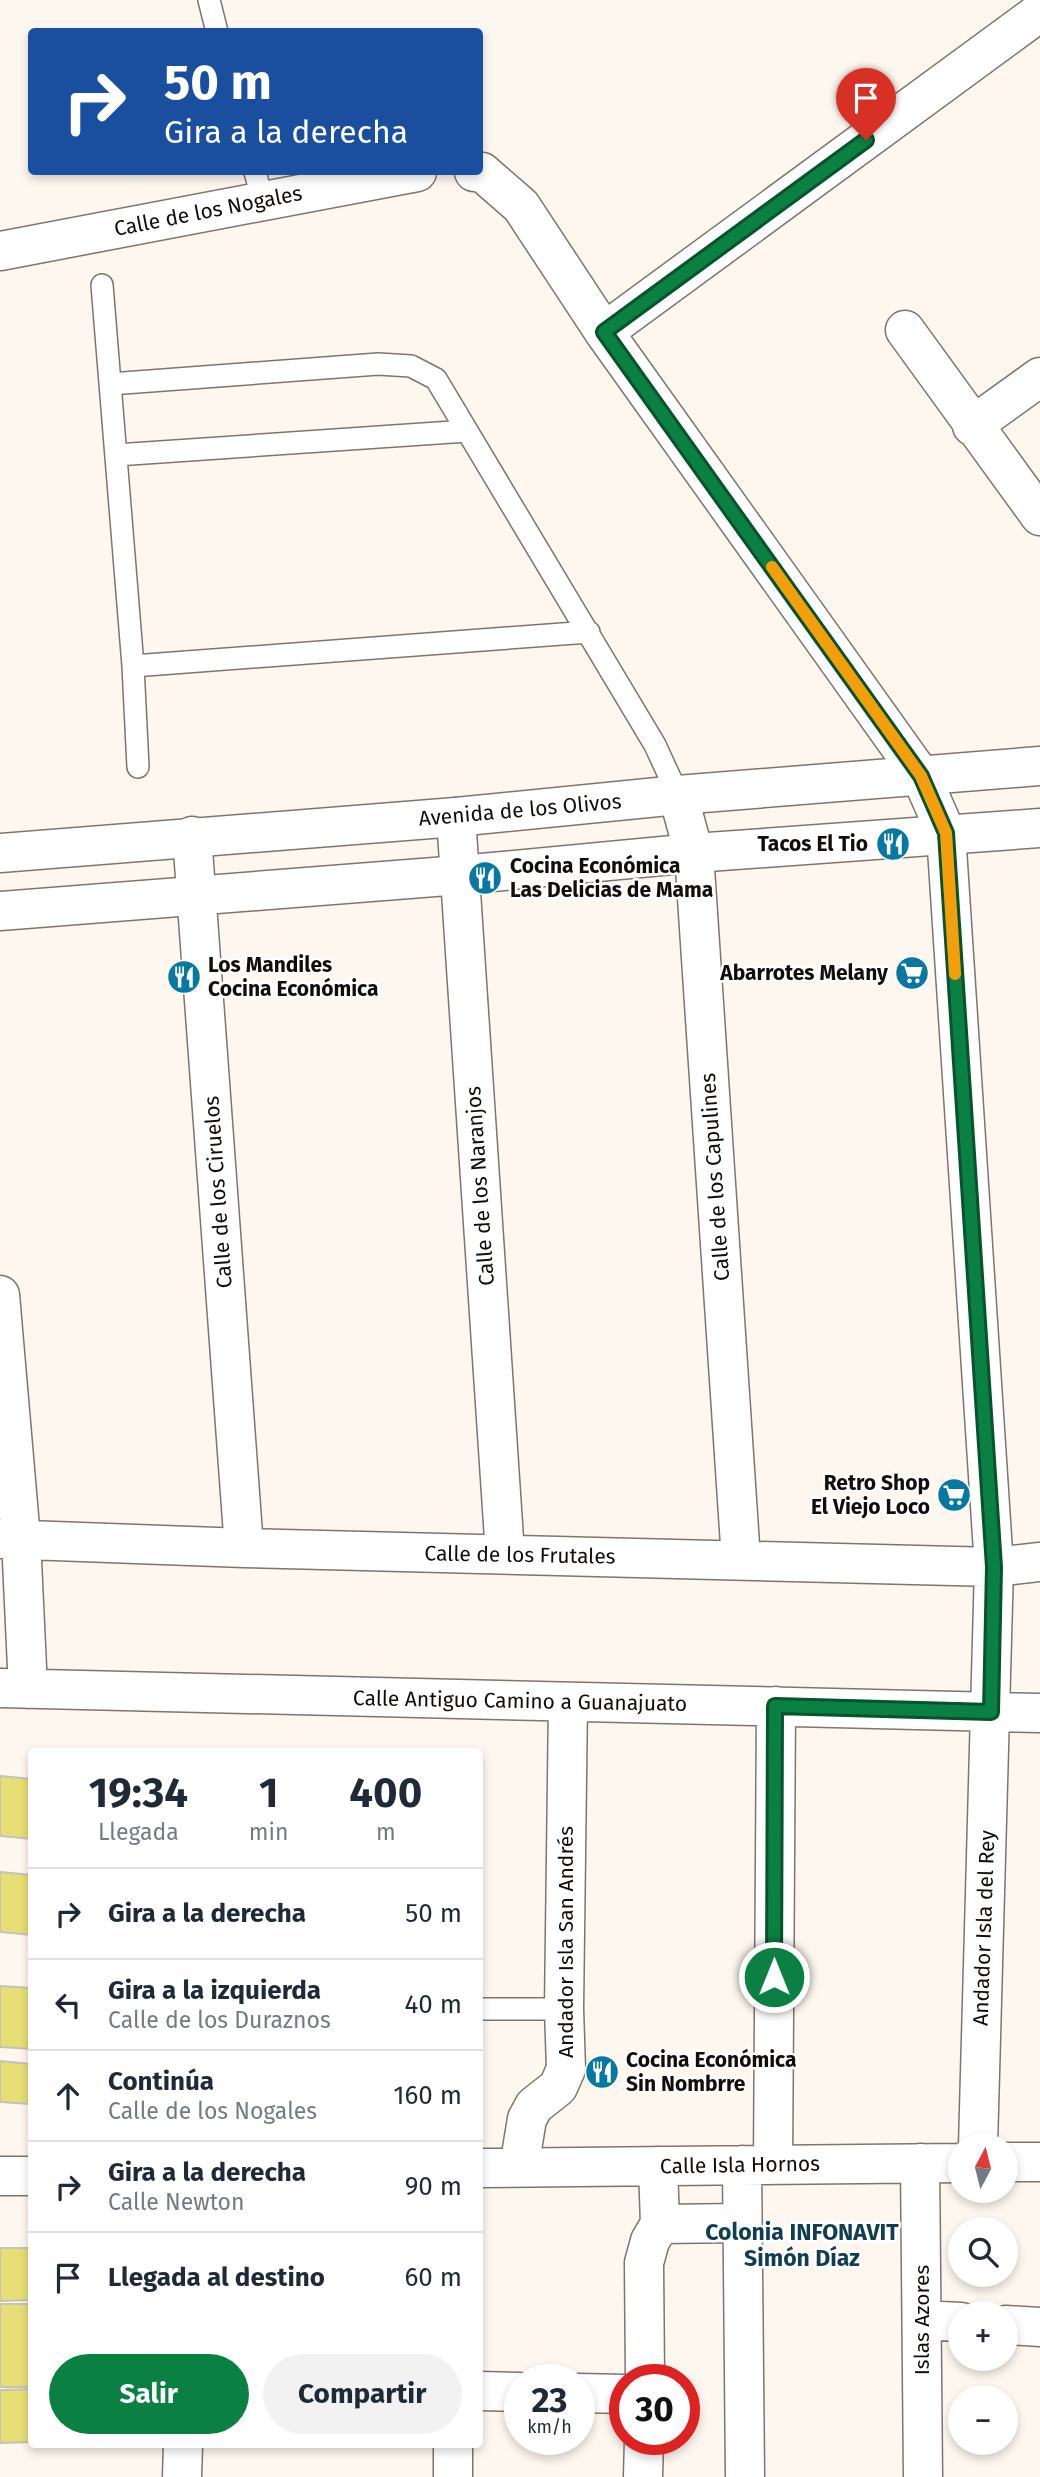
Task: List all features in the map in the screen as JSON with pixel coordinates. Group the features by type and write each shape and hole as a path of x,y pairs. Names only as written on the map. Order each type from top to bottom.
{"street":[{"path":"604,332 1040,12"},
{"path":"483,173 521,206 604,332 921,776"},
{"name":"Calle de los Nogales","path":"0,251 259,186 383,175"},
{"path":"905,330 972,426 1040,516"},
{"path":"972,426 1040,377"},
{"name":"Avenida de los Olivos","path":"0,853 456,817 678,795 1040,766"},
{"name":"Andador Isla del Rey","path":"921,776 946,833 994,1567 978,2133"},
{"name":"Calle de los Capulines","path":"678,795 694,853 741,1560"},
{"name":"Calle de los Naranjos","path":"456,817 505,1554"},
{"path":"0,911 460,875 694,853 1040,828"},
{"name":"Calle de los Ciruelos","path":"192,836 244,1548"},
{"path":"0,1295 14,1688"},
{"name":"Calle de los Frutales","path":"10,1539 244,1548 994,1567 1040,1562"},
{"name":"Calle Antiguo Camino a Guanajuato","path":"14,1688 1040,1713"},
{"name":"Andador Isla San Andrés","path":"519,2166 527,2119 534,2106 558,2087 566,2070 564,2010 568,1702"},
{"path":"745,2477 742,2223 757,2165 775,1706"},
{"path":"1018,2162 1040,2162"},
{"name":"Islas Azores","path":"920,2163 923,2477"},
{"name":"Calle Isla Hornos","path":"483,2168 948,2163"},
{"path":"645,2364 644,2263 650,2241 660,2224 658,2166"},
{"path":"0,2176 28,2176"},
{"path":"660,2224 742,2223"},
{"path":"922,2320 948,2321"},
{"path":"1018,2326 1040,2328"},
{"path":"483,2390 504,2391"},
{"path":"182,2477 183,2448"},
{"path":"453,2448 453,2477"},
{"path":"643,2477 644,2455"}],"lane":[{"path":"209,0 216,28"},
{"path":"102,285 133,666 138,767"},
{"path":"110,384 378,364 411,366 436,379 656,745 678,795"},
{"path":"116,454 467,431"},
{"path":"133,666 589,632"},
{"path":"483,2009 564,2010"}],"building":[{"path":"0,1776 28,1779 28,1839 0,1836"},
{"path":"0,1872 28,1875 28,1935 0,1932"},
{"path":"0,1986 28,1988 28,2049 0,2047"},
{"path":"0,2061 28,2064 28,2104 0,2102"},
{"path":"0,2248 28,2248 28,2300 0,2301"},
{"path":"0,2304 28,2304 28,2387 0,2387"},
{"path":"28,2389 28,2442 0,2443 0,2390"}],"slow traffic":[{"path":"772,567 921,776 946,833 955,974"}],"place":[{"name":"Tacos El Tio","path":"893,844"},
{"name":"Cocina Económica Las Delicias de Mama","path":"485,878"},
{"name":"Abarrotes Melany","path":"912,973"},
{"name":"Los Mandiles Cocina Económica","path":"184,977"},
{"name":"Retro Shop El Viejo Loco","path":"954,1495"},
{"name":"Cocina Económica Sin Nombrre","path":"602,2072"}],"district":[{"name":"Colonia INFONAVIT Simón Díaz","path":"802,2245"}],"route":[{"path":"774,1977 775,1706 991,1712 994,1567 946,833 921,776 604,332 866,140"}]}
